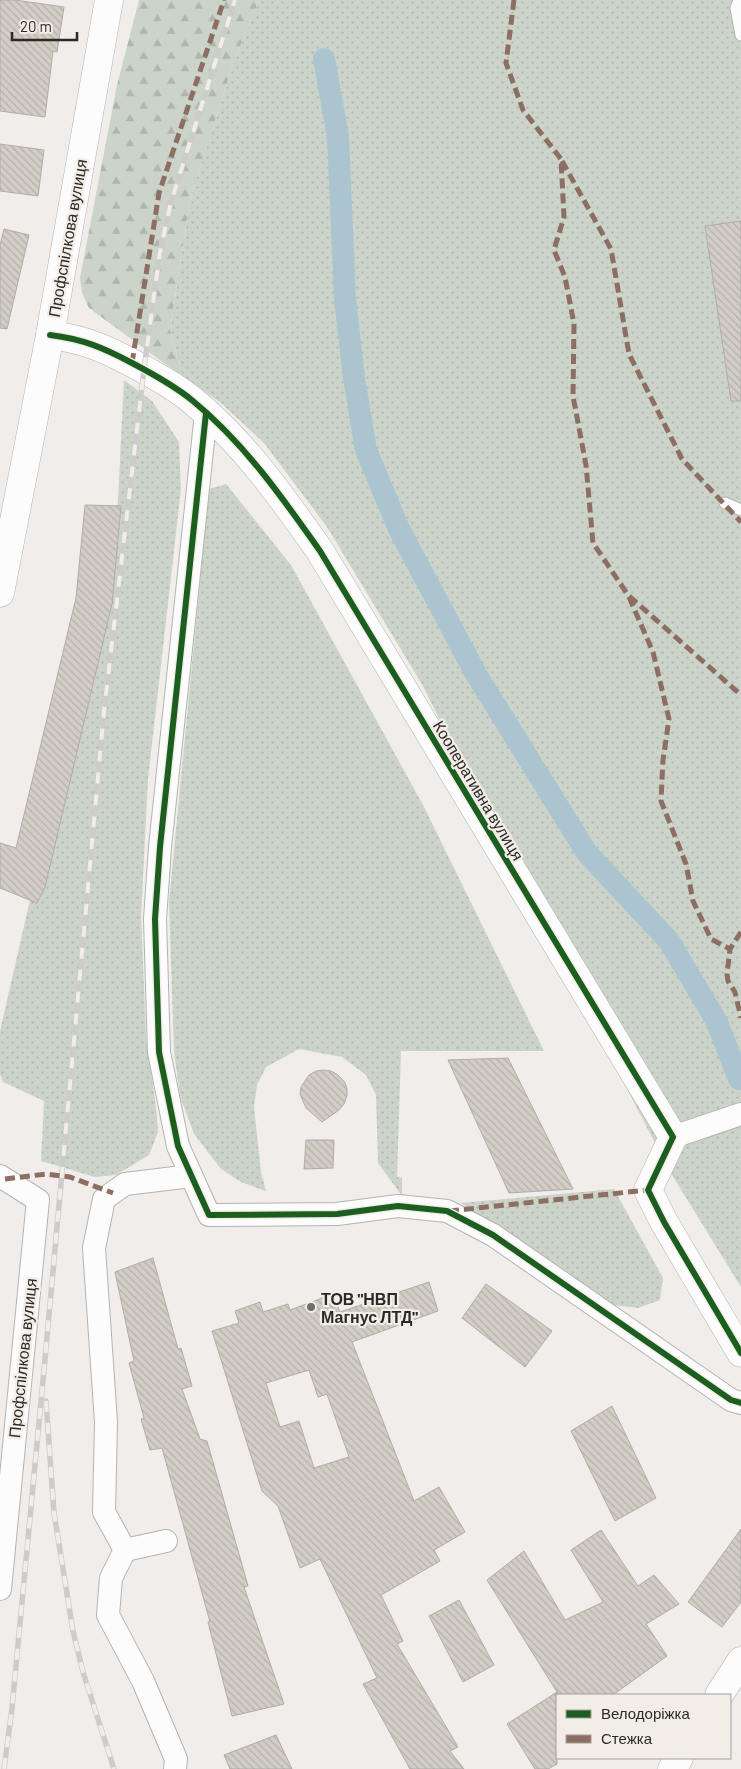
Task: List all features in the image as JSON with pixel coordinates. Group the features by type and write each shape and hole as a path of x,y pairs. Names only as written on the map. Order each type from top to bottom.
{"street":[{"name":"Профспілкова вулиця","path":"0,593 4,556 50,335 109,0"},
{"name":"Кооперативна вулиця","path":"50,335 75,338 109,352 154,374 193,400 232,437 276,489 320,551 673,1137"},
{"path":"206,413 160,837 155,919 159,1052 178,1146 208,1215 337,1214 398,1206 447,1211 493,1235 731,1400 741,1403"},
{"path":"741,1114 673,1137 648,1190 664,1222 741,1353"},
{"name":"Профспілкова вулиця","path":"0,1176 38,1200 0,1589"},
{"path":"125,1550 104,1512 106,1422 94,1248 104,1199 125,1184 191,1176"},
{"path":"125,1550 166,1541"},
{"path":"125,1550 111,1578 108,1615 144,1681 176,1759 175,1769"},
{"path":"720,1694 741,1661"}],"lane":[{"path":"739,0 736,8 741,35"},
{"path":"725,503 741,510"}],"green space":[{"path":"139,0 259,0 234,61 190,200 170,330 183,377 89,308 82,293 80,278 117,85"},
{"path":"259,0 741,0 741,1287 669,1170 507,857 423,686 327,527 264,443 221,403 183,377 170,330 190,200 234,61"},
{"path":"124,380 152,401 179,442 181,489 148,779 141,916 146,1036 158,1132 149,1155 116,1175 95,1177 41,1161 44,1101 3,1082 0,1074 0,1031 30,900 40,885 107,598 118,500"},
{"path":"226,484 291,565 423,805 544,1051 401,1051 397,1177 402,1178 402,1196 378,1163 376,1095 366,1075 342,1057 299,1049 266,1067 257,1085 254,1107 261,1172 266,1191 241,1182 221,1169 194,1134 180,1096 174,1051 169,902 209,489"},
{"path":"614,1189 663,1278 660,1300 638,1308 611,1305 461,1203"}],"building":[{"path":"0,0 15,0 64,7 57,52 53,51 45,117 0,111"},
{"path":"0,144 44,150 38,196 0,191"},
{"path":"741,221 741,401 731,401 705,226"},
{"path":"4,229 29,235 7,329 0,328 0,245"},
{"path":"85,505 121,506 112,604 45,887 37,903 0,888 0,843 16,848 76,598"},
{"path":"508,1058 573,1189 509,1193 448,1060"},
{"path":"323,1070 331,1071 344,1081 347,1088 347,1096 339,1110 322,1122 306,1108 300,1094 301,1087 309,1075"},
{"path":"306,1140 334,1140 333,1168 304,1169"},
{"path":"153,1258 178,1349 181,1348 192,1386 182,1389 200,1439 207,1441 248,1586 244,1587 284,1704 232,1716 208,1622 210,1622 162,1448 150,1450 141,1419 144,1418 129,1363 134,1361 115,1272"},
{"path":"429,1282 438,1311 352,1342 414,1501 439,1487 465,1532 434,1550 440,1561 381,1595 403,1641 397,1644 458,1747 450,1751 464,1769 410,1769 363,1684 377,1678 320,1559 300,1568 278,1506 262,1491 212,1331 239,1323 235,1311 260,1302 263,1312 288,1304 290,1310 333,1294 340,1312","holes":["309,1370 318,1397 327,1394 349,1457 314,1468 299,1421 280,1427 266,1383"]},
{"path":"486,1284 552,1331 525,1367 462,1318"},
{"path":"612,1406 656,1498 615,1521 571,1431"},
{"path":"741,1529 741,1602 722,1627 688,1602"},
{"path":"601,1530 638,1586 654,1575 679,1604 646,1624 667,1656 614,1694 558,1694 487,1580 524,1551 565,1620 603,1602 571,1550"},
{"path":"459,1600 494,1665 463,1682 429,1616"},
{"path":"557,1692 557,1764 548,1769 535,1769 507,1724"},
{"path":"276,1735 292,1769 230,1769 224,1755"}],"waterway":[{"path":"324,59 338,137 345,299 354,378 366,450 399,529 476,674 587,853 669,941 717,1022 739,1079"}],"railway":[{"path":"4,1769 12,1708 45,1359 104,711 144,369 160,252 171,202 235,0"},
{"path":"46,1401 54,1513 73,1631 83,1672 114,1769"}],"marked path":[{"path":"132,363 159,193 224,0"},
{"path":"514,0 506,63 523,110 561,159 564,217 554,250 565,277 574,324 573,396 586,465 593,543 628,595 741,695"},
{"path":"562,161 611,249 629,354 682,459 741,522"},
{"path":"629,597 653,652 669,719 663,760 661,801 686,864 693,901 711,939 730,949"},
{"path":"741,932 730,949 727,974 728,981 735,992 741,1018"},
{"path":"5,1179 46,1174 70,1177 113,1193"},
{"path":"449,1211 648,1190"}],"cycle path":[{"path":"50,335 83,342 112,353 164,381 193,401 212,417 246,453 277,491 320,551 673,1137 648,1190 664,1222 741,1353"},
{"path":"206,413 160,847 155,919 159,1052 178,1146 209,1215 337,1214 398,1206 447,1211 493,1235 731,1400 741,1403"}],"place":[{"name":"ТОВ \"НВП Магнус ЛТД\"","path":"311,1307"}]}
